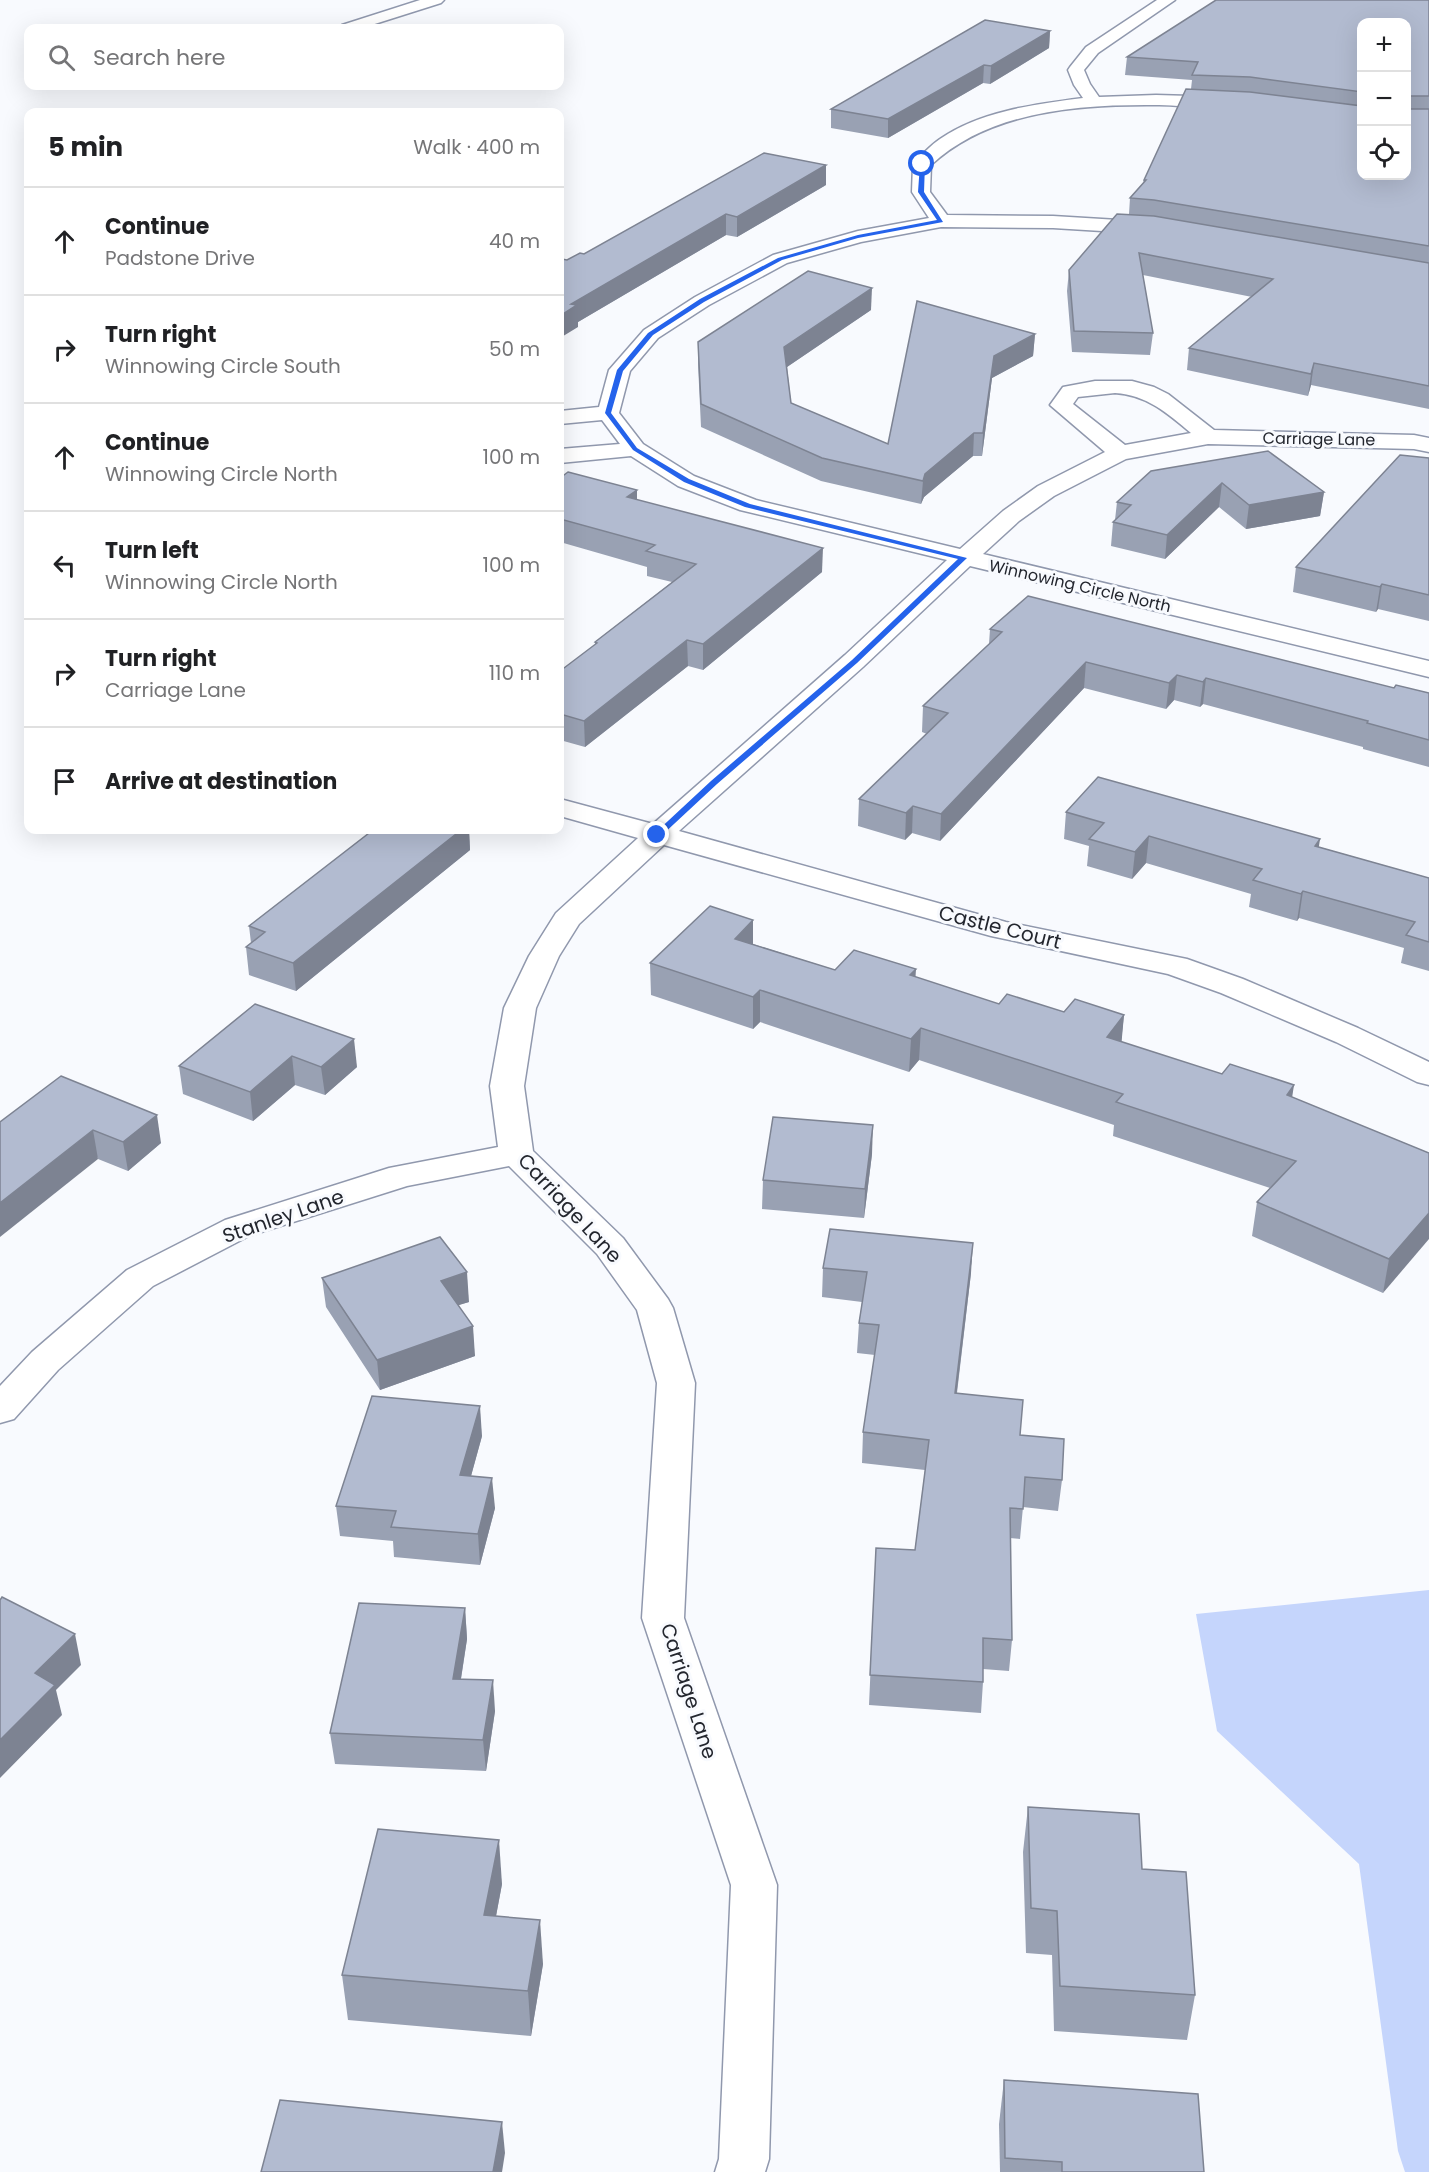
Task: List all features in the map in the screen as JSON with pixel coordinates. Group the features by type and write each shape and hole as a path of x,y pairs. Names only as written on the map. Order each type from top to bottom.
{"street":[{"path":"361,24 436,0"},
{"path":"1094,101 1082,85 1076,70 1092,50 1167,0"},
{"path":"941,221 921,192 922,164 948,141 1001,119 1094,101 1141,99 1248,103"},
{"path":"564,417 608,413 620,370 651,334 702,301 780,259 858,237 941,221 1053,222 1152,228 1174,232"},
{"path":"1120,453 1061,405 1071,392 1105,385 1139,388 1166,400 1208,437"},
{"name":"Winnowing Circle North","path":"608,413 635,449 686,481 748,505 1429,669"},
{"name":"Carriage Lane","path":"740,2172 744,2159 754,1885 663,1618 676,1383 655,1308 610,1246 516,1154 507,1086 520,1008 544,956 567,919 714,783 854,662 1011,516 1046,491 1120,453 1208,437 1320,438 1414,442 1429,445"},
{"path":"564,456 635,449"},
{"name":"Castle Court","path":"564,808 1002,930 1176,966 1232,986 1347,1035 1429,1075"},
{"name":"Stanley Lane","path":"0,1410 45,1361 140,1278 237,1228 401,1176 516,1154"}],"shaded area":[{"path":"1429,1590 1429,2172 1405,2172 1398,2151 1359,1864 1217,1731 1196,1614"}],"building":[{"path":"1216,0 1429,0 1429,96 1411,96 1411,18 1357,18 1357,91 1250,77 1192,75 1198,62 1127,57"},
{"path":"985,20 1050,31 991,66 984,65 888,119 831,109"},
{"path":"1186,89 1250,92 1357,105 1357,180 1411,180 1411,109 1429,109 1429,246 1154,200 1130,198 1146,180 1144,180"},
{"path":"764,153 826,165 737,217 726,214 571,304 577,305 564,313 564,259 580,253 584,254"},
{"path":"1117,214 1154,216 1429,263 1429,386 1314,363 1311,374 1189,348 1273,279 1139,253 1153,333 1074,331 1069,270"},
{"path":"808,271 872,288 784,347 791,403 888,444 917,301 1035,334 994,356 983,433 974,433 925,474 923,481 822,458 701,404 698,342"},
{"path":"1268,451 1324,492 1249,505 1222,483 1167,535 1113,522 1131,505 1117,502 1151,471"},
{"path":"1400,455 1429,458 1429,595 1382,584 1380,587 1296,567"},
{"path":"568,472 637,490 627,497 823,548 703,644 687,640 584,721 564,715 564,668 696,564 646,551 655,545 564,520 564,475"},
{"path":"1028,596 1394,688 1396,685 1429,693 1429,740 1367,723 1368,721 1206,678 1203,682 1177,675 1169,683 1086,662 941,814 913,806 906,813 859,799 948,713 923,706 1002,632 990,629"},
{"path":"1098,777 1320,839 1315,846 1429,878 1429,942 1406,935 1415,922 1303,891 1301,894 1253,880 1262,869 1149,836 1135,852 1089,839 1104,823 1066,812"},
{"path":"368,834 456,834 293,963 246,947 265,932 249,926"},
{"path":"710,906 753,920 735,939 835,970 854,950 916,969 910,975 999,1004 1007,994 1064,1012 1075,999 1124,1015 1107,1037 1222,1074 1230,1064 1294,1085 1287,1095 1429,1153 1429,1213 1389,1259 1257,1202 1296,1161 1116,1102 1123,1094 921,1028 911,1039 760,990 753,997 650,963"},
{"path":"255,1004 354,1039 321,1067 292,1056 250,1092 179,1066"},
{"path":"61,1076 157,1115 123,1142 93,1130 0,1203 0,1122"},
{"path":"773,1117 873,1125 865,1189 763,1180"},
{"path":"830,1229 973,1243 955,1393 1023,1400 1020,1435 1064,1439 1062,1480 1025,1477 1023,1509 1010,1508 1012,1640 983,1638 983,1682 870,1675 876,1548 915,1550 929,1440 863,1432 879,1325 859,1323 867,1272 823,1268"},
{"path":"440,1237 467,1272 441,1281 473,1326 377,1360 322,1278"},
{"path":"372,1396 480,1406 460,1475 492,1478 478,1534 391,1527 396,1511 336,1506"},
{"path":"2,1597 75,1634 35,1673 55,1685 0,1740 0,1600"},
{"path":"359,1603 465,1608 453,1679 493,1680 483,1740 330,1733"},
{"path":"1028,1807 1139,1814 1142,1869 1186,1872 1195,1995 1060,1986 1057,1911 1031,1908"},
{"path":"378,1829 499,1840 484,1915 540,1920 528,1991 342,1975"},
{"path":"1004,2080 1198,2094 1204,2172 1062,2172 1062,2162 1005,2158"},
{"path":"280,2100 502,2122 493,2172 261,2172"}],"route":[{"path":"657,835 854,662 964,558 748,505 686,481 635,449 608,413 620,370 651,334 702,301 780,259 858,237 941,221 921,192 922,164"}]}
